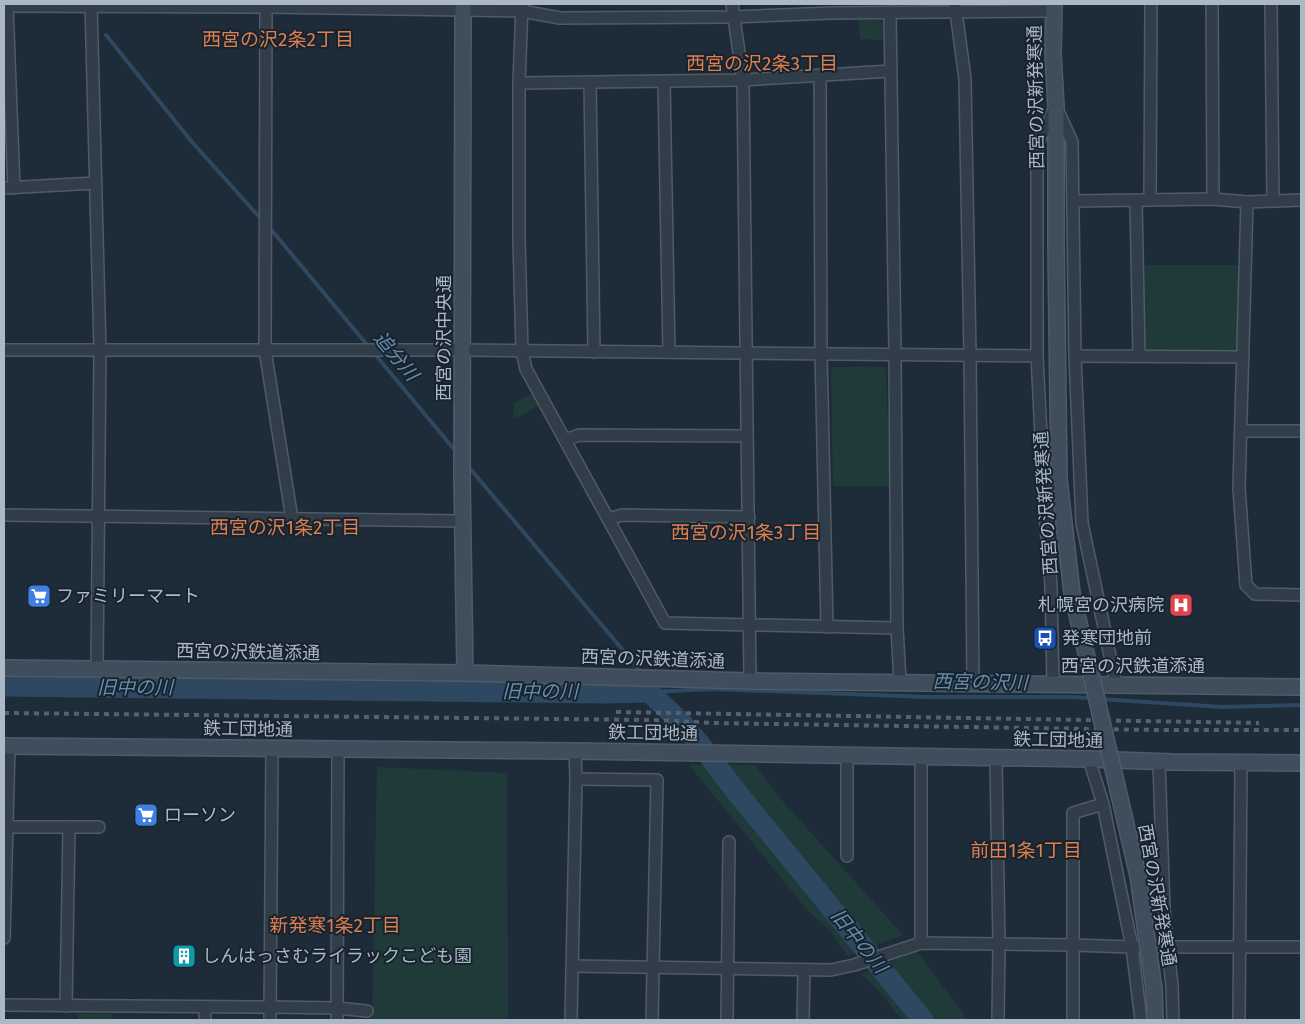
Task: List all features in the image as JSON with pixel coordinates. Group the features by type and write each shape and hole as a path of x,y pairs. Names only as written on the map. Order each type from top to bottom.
{"street":[{"path":"732,4 732,17 743,80 750,681"},
{"path":"1150,200 1151,4"},
{"path":"1212,4 1213,199"},
{"path":"1271,4 1274,200"},
{"path":"91,5 100,350 96,669"},
{"path":"266,5 265,350 292,519"},
{"path":"95,183 9,188 5,6 266,5 522,8 560,18 732,17 830,8 890,12 956,8 1054,8"},
{"name":"西宮の沢中央通","path":"463,7 462,477 465,672"},
{"path":"522,8 519,83 519,240 522,351 526,369 665,623 897,628"},
{"path":"956,8 965,79 973,684"},
{"name":"西宮の沢新発寒通","path":"1054,8 1059,479 1072,593 1138,876 1154,989 1155,1020"},
{"path":"890,12 897,628 900,682"},
{"path":"519,83 743,80 891,71"},
{"path":"820,75 821,353 827,627"},
{"path":"664,81 669,352"},
{"path":"590,82 594,352"},
{"path":"1056,107 1072,142 1074,356 1082,523 1116,684"},
{"path":"1053,685 1051,586 1044,515 1037,356 1036,144 1056,107"},
{"path":"1073,201 1213,199 1247,202 1301,200"},
{"path":"1136,201 1139,355"},
{"path":"1247,202 1239,488 1246,585 1255,594 1301,596"},
{"path":"4,350 463,350 1037,356"},
{"path":"1074,356 1243,357"},
{"path":"1240,432 1301,431"},
{"path":"565,440 579,435 747,436"},
{"path":"608,519 622,515 749,518"},
{"path":"4,516 463,521"},
{"name":"西宮の沢鉄道添通","path":"4,668 465,672 750,681 1301,687"},
{"path":"4,938 6,746"},
{"name":"鉄工団地通","path":"6,746 675,752 1301,763"},
{"path":"270,1020 272,748"},
{"path":"337,1020 338,749"},
{"path":"571,1020 575,751"},
{"path":"847,755 848,856"},
{"path":"921,756 921,943"},
{"path":"996,758 999,945 998,1020"},
{"path":"1089,759 1103,804 1132,948 1141,1020"},
{"path":"1159,762 1164,910 1172,986 1173,1020"},
{"path":"1239,1020 1241,762"},
{"path":"576,779 657,780 652,1020"},
{"path":"1073,1020 1073,813 1103,804"},
{"path":"6,827 99,827"},
{"path":"66,1006 69,827"},
{"path":"727,1020 729,842"},
{"path":"572,966 728,970 840,969 921,943 1072,945 1132,948 1301,947"},
{"path":"803,1020 804,970"},
{"path":"4,1005 337,1008 367,1011"},
{"path":"205,1007 205,1020"}],"green space":[{"path":"859,20 880,20 883,24 883,40 860,39"},
{"path":"1144,265 1239,265 1237,347 1232,351 1149,352 1145,348"},
{"path":"834,367 883,367 886,370 890,486 833,486 831,370"},
{"path":"532,394 539,406 513,419 514,403"},
{"path":"689,765 755,765 778,796 903,935 848,956 831,932 808,911"},
{"path":"377,767 507,773 508,1020 372,1020"},
{"path":"916,951 968,1020 902,1020 883,995 861,974"},
{"path":"78,1014 111,1014 111,1020 78,1020"}],"waterway":[{"name":"追分川","path":"106,35 192,142 262,220"},
{"name":"追分川","path":"269,227 458,454"},
{"name":"追分川","path":"467,465 643,674"},
{"name":"追分川","path":"651,683 658,690"},
{"name":"旧中の川","path":"4,686 649,692 682,723 699,743 738,794 923,1020"},
{"name":"西宮の沢川","path":"649,692 714,689 927,697 1092,698"},
{"name":"西宮の沢川","path":"1101,699 1222,707 1301,705"}],"railway":[{"path":"616,712 1259,723"},
{"path":"4,713 653,720 712,723 1157,730 1301,730"}],"place":[{"name":"ファミリーマート","path":"39,596"},
{"name":"札幌宮の沢病院","path":"1181,605"},
{"name":"発寒団地前","path":"1045,638"},
{"name":"ローソン","path":"146,815"},
{"name":"しんはっさむライラックこども園","path":"184,956"}],"district":[{"name":"西宮の沢2条2丁目","path":"278,39"},
{"name":"西宮の沢2条3丁目","path":"762,63"},
{"name":"西宮の沢1条2丁目","path":"285,527"},
{"name":"西宮の沢1条3丁目","path":"746,532"},
{"name":"前田1条1丁目","path":"1026,850"},
{"name":"新発寒1条2丁目","path":"335,925"}]}
